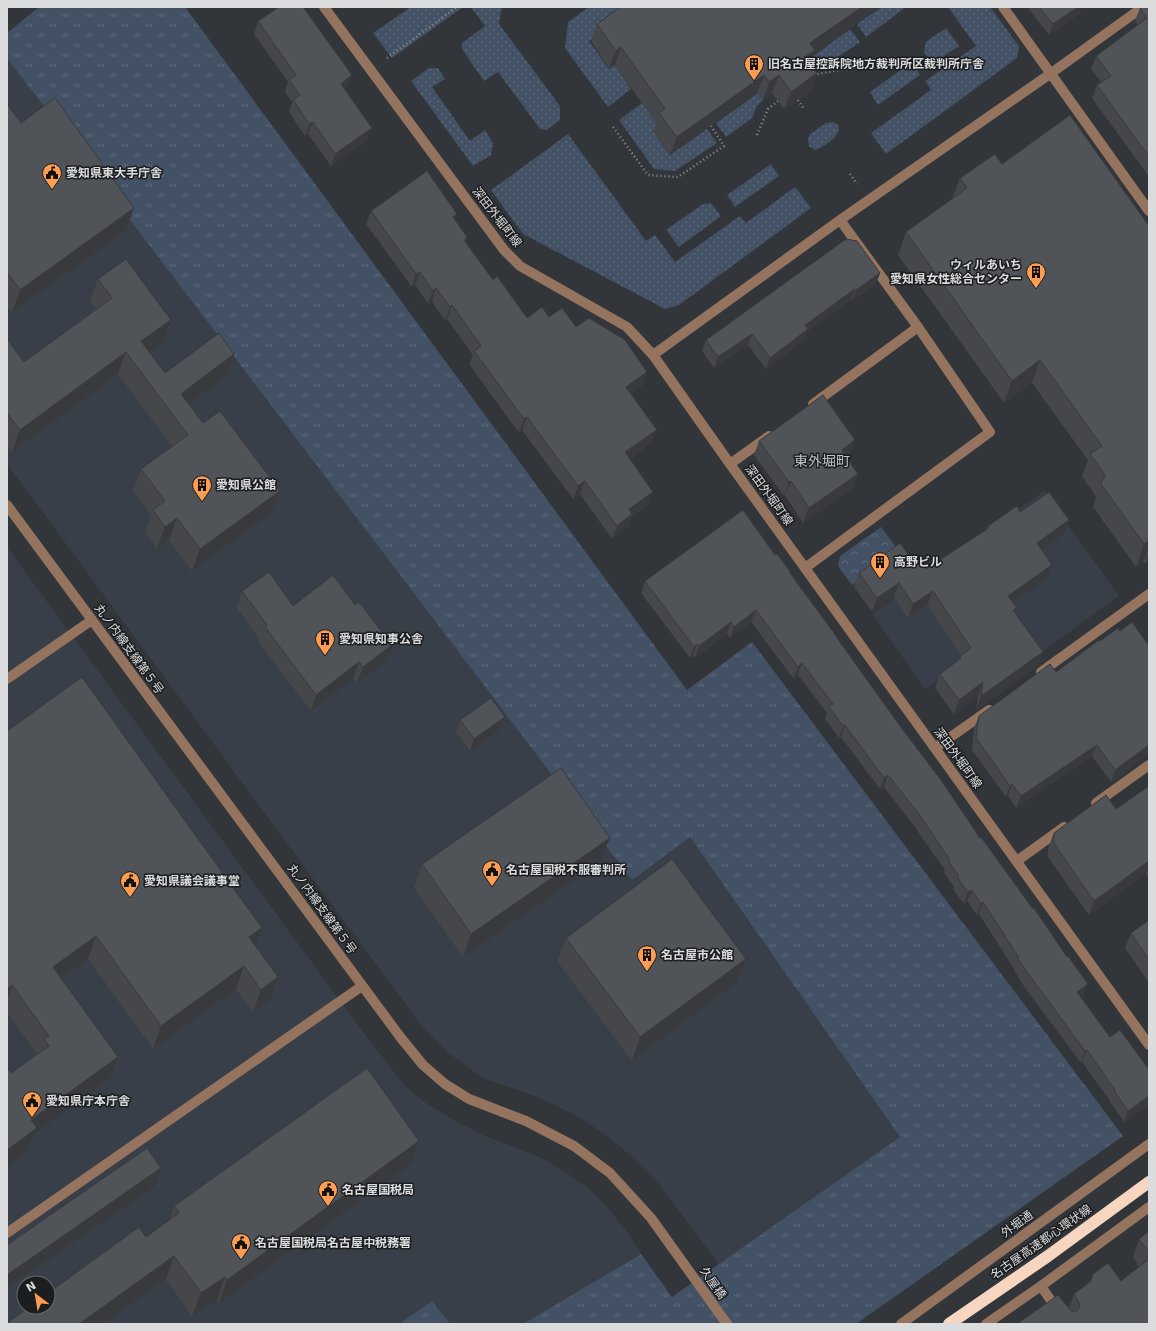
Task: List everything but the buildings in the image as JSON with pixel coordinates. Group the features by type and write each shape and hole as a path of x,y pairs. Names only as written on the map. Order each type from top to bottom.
{"highway":[{"name":"名古屋高速都心環状線","path":"949,1324 1048,1256 1149,1182"}],"street":[{"name":"深田外堀町線","path":"324,7 504,250 520,266 628,327 653,355 1149,1045"},
{"path":"1003,7 1149,211"},
{"path":"653,355 840,220 1050,74 1143,7"},
{"path":"805,568 990,432 918,327 840,220"},
{"path":"805,410 918,327"},
{"path":"730,464 780,428"},
{"name":"丸ノ内線支線第５号","path":"7,505 362,986 423,1065 445,1084 469,1099 526,1121 574,1146 610,1173 651,1218 679,1257"},
{"path":"1032,678 1149,594"},
{"path":"7,679 92,620"},
{"path":"935,748 1000,702"},
{"path":"1091,807 1149,765"},
{"path":"1017,861 1072,821"},
{"path":"7,1233 362,986"},
{"name":"外堀通","path":"901,1324 1149,1144"},
{"path":"986,1324 1041,1286 1149,1207"},
{"name":"久屋橋","path":"679,1257 727,1324"},
{"path":"1041,1286 1067,1324"}],"path":[{"path":"387,58 457,7"},
{"path":"809,80 818,74 845,69"},
{"path":"798,100 804,109"},
{"path":"757,135 768,109 778,101"},
{"path":"613,127 648,175 678,177 724,146 711,126"},
{"path":"850,174 857,184"}],"shaded area":[{"path":"7,58 632,879 690,837 900,1137 719,1265 659,1184 631,1156 605,1134 575,1115 540,1098 483,1078 447,1052 421,1025 7,464"},
{"path":"1044,491 1119,596 1039,654 1016,624 925,689 872,614"},
{"path":"7,547 366,1036 406,1087 423,1101 450,1118 480,1134 542,1158 587,1187 605,1204 628,1233 641,1254 523,1324 450,1324 432,1301 399,1324 7,1324"}],"green space":[{"path":"39,7 185,7 687,690 752,642 1123,1136 856,1324 523,1324 641,1254 672,1297 900,1137 690,837 632,880 7,58 7,33"},
{"path":"411,7 463,7 392,58 373,33"},
{"path":"471,7 502,7 499,24 560,106 560,120 547,130 540,129 498,72 484,81 462,49 462,43 485,26"},
{"path":"589,7 646,7 624,17 589,41 609,69 615,65 631,89 608,107 565,48 568,22"},
{"path":"882,7 906,7 866,37 857,24"},
{"path":"948,7 990,7 1019,46 1017,58 886,154 871,133 931,90 925,81 976,46"},
{"path":"946,28 959,46 932,64 924,52 926,42"},
{"path":"850,29 860,42 835,59 820,60 809,67 805,62"},
{"path":"912,62 920,75 878,105 870,92"},
{"path":"429,68 438,68 445,79 432,87 470,141 485,130 493,143 491,155 473,166 411,81"},
{"path":"758,93 763,100 757,106 752,118 726,137 716,123"},
{"path":"642,103 659,126 653,131 670,155 707,129 717,143 675,171 654,169 619,120"},
{"path":"833,122 838,125 839,130 832,140 826,145 815,150 809,146 808,139 810,134 826,123"},
{"path":"568,134 646,241 655,235 675,262 740,216 746,223 795,187 811,208 679,305 665,309 523,234 491,190"},
{"path":"771,164 779,176 735,207 727,195"},
{"path":"711,203 721,216 679,247 666,230 703,204"},
{"path":"881,527 899,551 852,585 838,566 840,556"},
{"path":"432,1301 450,1324 399,1324"}],"place":[{"name":"旧名古屋控訴院地方裁判所区裁判所庁舎","path":"754,81"},
{"name":"愛知県東大手庁舎","path":"52,190"},
{"name":"ウィルあいち 愛知県女性総合センター","path":"1036,289"},
{"name":"愛知県公館","path":"202,502"},
{"name":"高野ビル","path":"880,579"},
{"name":"愛知県知事公舎","path":"325,656"},
{"name":"名古屋国税不服審判所","path":"492,887"},
{"name":"愛知県議会議事堂","path":"130,898"},
{"name":"名古屋市公館","path":"647,972"},
{"name":"愛知県庁本庁舎","path":"32,1118"},
{"name":"名古屋国税局","path":"328,1207"},
{"name":"名古屋国税局名古屋中税務署","path":"241,1260"}],"district":[{"name":"東外堀町","path":"822,461"}]}
